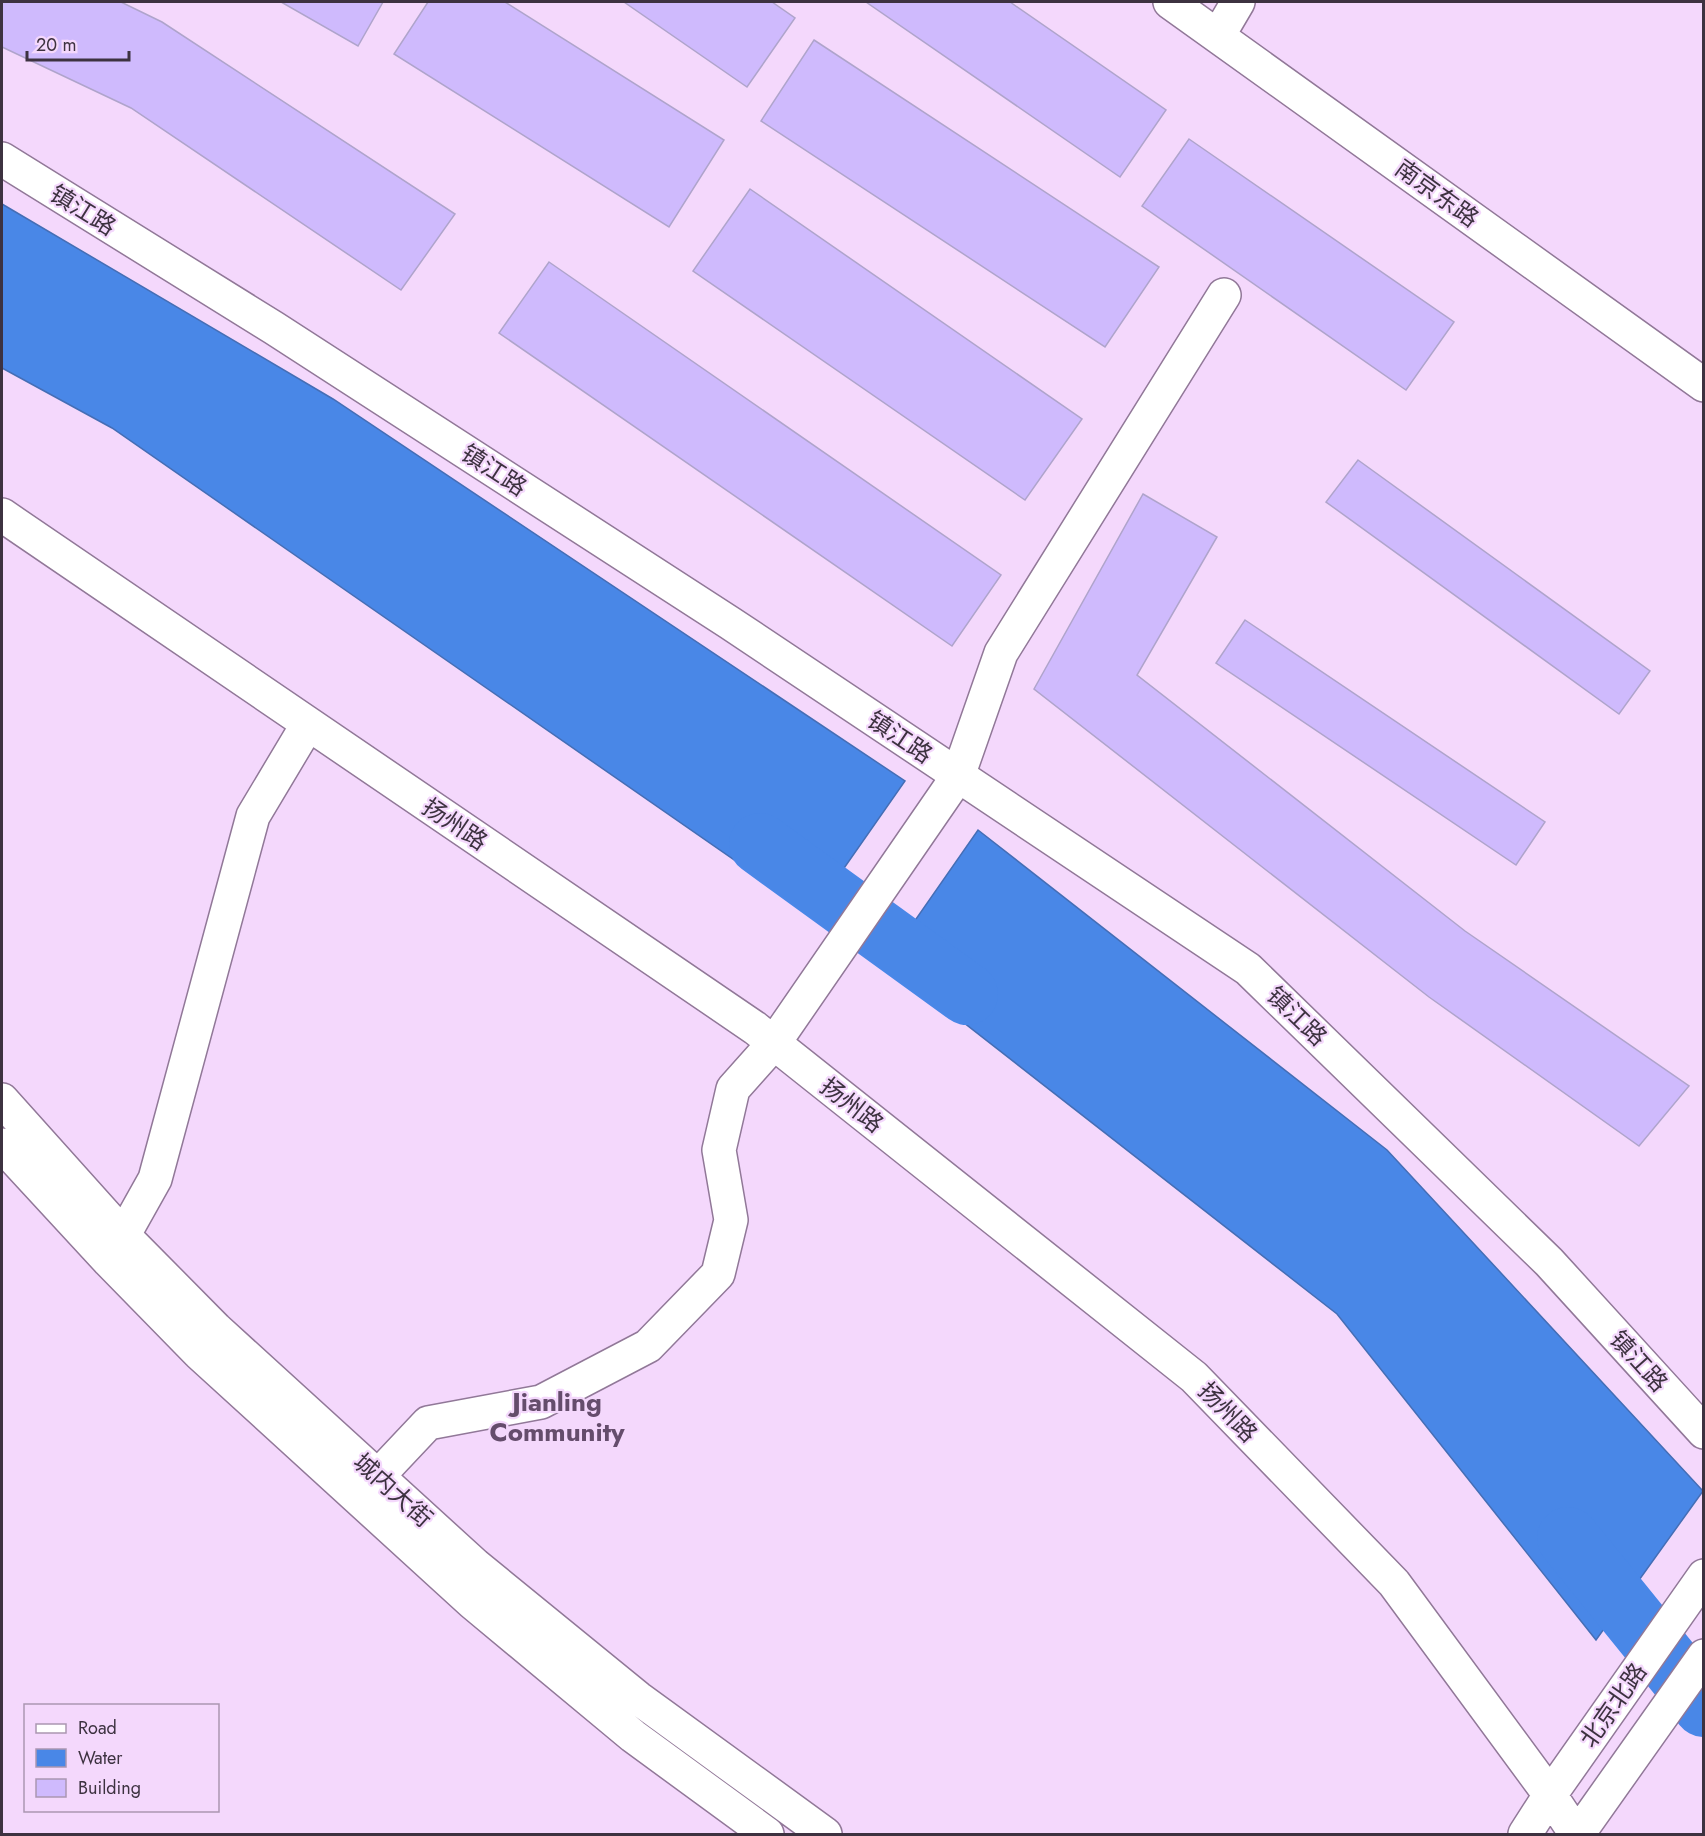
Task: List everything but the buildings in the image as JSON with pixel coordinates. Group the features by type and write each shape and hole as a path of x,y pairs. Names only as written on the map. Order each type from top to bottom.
{"street":[{"name":"南京东路","path":"1170,2 1704,385"},
{"path":"1218,36 1239,2"},
{"name":"镇江路","path":"2,159 294,341 730,623 1248,969 1549,1262 1704,1432"},
{"path":"378,1476 428,1423 541,1402 648,1346 717,1274 731,1220 719,1150 733,1089 774,1043 958,776 1001,653 1224,295"},
{"name":"扬州路","path":"2,515 745,1021 1194,1377 1394,1583 1577,1834"},
{"path":"116,1249 155,1179 253,816 308,724"},
{"name":"城内大街","path":"2,1100 199,1353 473,1603 633,1736 767,1834"},
{"name":"城内大街","path":"2,1144 116,1249 216,1329 475,1565 638,1698 825,1834"},
{"name":"北京北路","path":"1525,1834 1704,1576"},
{"name":"北京北路","path":"1577,1834 1704,1656"},
{"path":"1515,1834 1550,1795"}],"water":[{"path":"2,204 333,399 905,781 812,914 112,428 2,368"},
{"path":"978,830 1387,1150 1703,1491 1596,1640 1337,1314 886,962"}],"waterway":[{"path":"760,844 967,994"},
{"path":"1568,1538 1704,1706"}],"district":[{"name":"Jianling Community","path":"557,1417"}]}
